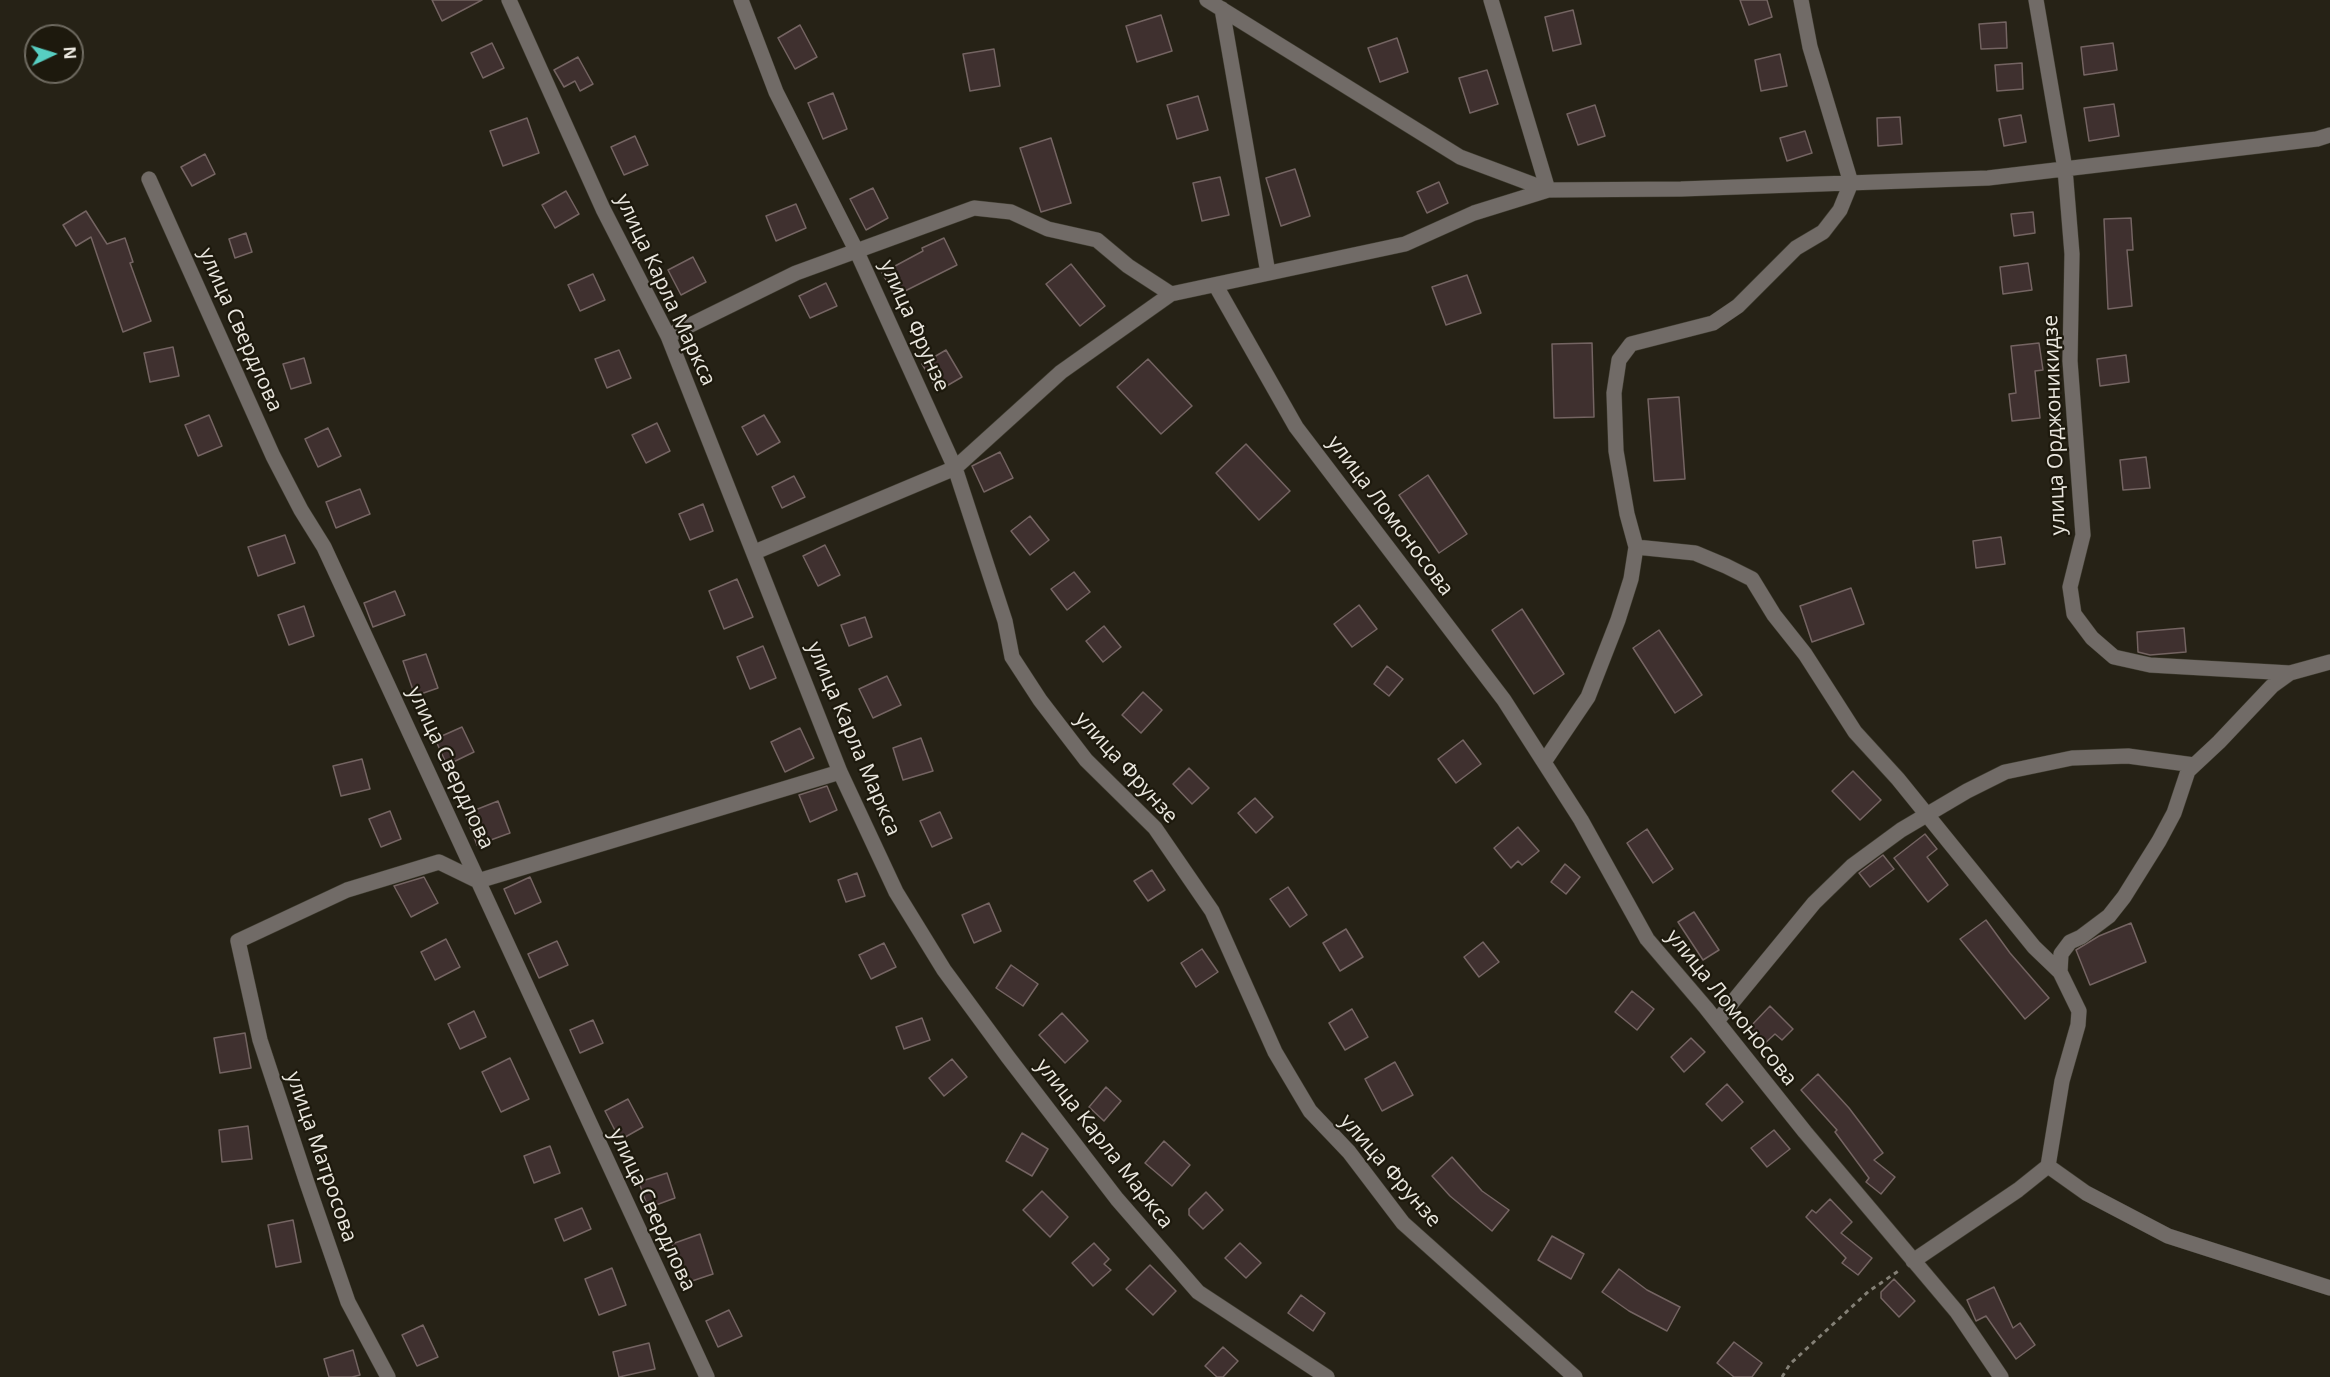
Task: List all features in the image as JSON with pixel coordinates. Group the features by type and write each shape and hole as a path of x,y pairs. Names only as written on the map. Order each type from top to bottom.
{"street":[{"name":"улица Карла Маркса","path":"508,0 603,209 668,336 840,772 896,892 944,970 1117,1199 1198,1292 1327,1377"},
{"name":"улица Фрунзе","path":"741,0 776,92 857,252 955,468 1005,621 1012,657 1040,700 1086,760 1155,828 1212,911 1275,1052 1310,1112 1349,1152 1403,1223 1575,1377"},
{"path":"1207,0 1460,157 1548,190"},
{"path":"1491,0 1548,190"},
{"path":"1544,762 1588,697 1618,620 1631,579 1636,547 1627,514 1616,451 1614,393 1619,360 1631,344 1713,323 1738,306 1796,248 1823,232 1840,210 1851,183 1810,47 1801,0"},
{"name":"улица Орджоникидзе","path":"2036,0 2065,169 2072,254 2070,361 2083,535 2070,587 2074,614 2092,638 2114,657 2150,665 2290,673"},
{"path":"1222,9 1268,273"},
{"path":"755,552 955,468 1061,372 1171,294 1405,244 1474,213 1548,190 1681,189 1988,178 2317,139 2330,135"},
{"name":"улица Свердлова","path":"148,179 273,456 301,510 324,547 706,1377"},
{"path":"668,336 796,273 974,208 1011,212 1048,229 1097,240 1128,266 1171,294"},
{"name":"улица Ломоносова","path":"1216,286 1296,427 1504,700 1581,820 1647,939 1805,1132 1957,1312 2001,1377"},
{"path":"1636,547 1695,553 1752,579 1774,615 1805,654 1855,732 1928,816 2034,947 2060,972 2079,1011 2078,1025 2062,1081 2048,1166 2018,1190 1913,1261"},
{"path":"2060,972 2061,954 2070,942 2081,937 2109,916 2124,897 2174,813 2188,771 2272,686 2290,673 2330,662"},
{"path":"1717,1022 1814,903 1852,866 1901,830 1967,791 2005,772 2072,758 2128,756 2194,765"},
{"path":"478,881 840,772"},
{"name":"улица Матросова","path":"388,1377 348,1302 314,1205 260,1040 238,941 347,890 439,862 478,881"},
{"path":"2048,1166 2086,1193 2168,1236 2330,1288"}],"path":[{"path":"1782,1377 1790,1364 1869,1291 1913,1261"}],"building":[{"path":"432,0 482,0 442,21"},
{"path":"1740,0 1767,0 1772,17 1749,25"},
{"path":"1573,10 1581,44 1553,51 1545,17"},
{"path":"1161,15 1172,51 1137,62 1126,26"},
{"path":"2006,22 2007,48 1981,49 1979,24"},
{"path":"800,25 817,57 795,69 778,38"},
{"path":"1397,38 1408,72 1380,82 1368,48"},
{"path":"492,43 504,68 483,78 471,53"},
{"path":"2113,43 2117,70 2084,75 2081,47"},
{"path":"994,49 1000,86 970,91 963,54"},
{"path":"1780,54 1787,86 1761,91 1755,60"},
{"path":"578,57 593,84 580,91 575,81 564,87 554,70"},
{"path":"2022,63 2023,89 1997,91 1995,65"},
{"path":"1487,70 1498,104 1470,113 1459,78"},
{"path":"833,93 847,129 823,139 808,103"},
{"path":"1198,96 1208,130 1177,139 1167,105"},
{"path":"2114,104 2119,136 2089,141 2084,108"},
{"path":"1595,105 1605,136 1578,145 1567,114"},
{"path":"2021,115 2026,142 2004,146 1999,119"},
{"path":"1900,117 1902,144 1878,146 1877,118"},
{"path":"527,118 539,153 503,166 490,131"},
{"path":"1805,131 1812,153 1787,161 1780,138"},
{"path":"635,136 648,165 624,175 611,147"},
{"path":"1051,138 1071,203 1041,212 1020,148"},
{"path":"205,154 215,174 192,186 181,167"},
{"path":"1295,169 1310,216 1281,226 1266,178"},
{"path":"1220,177 1229,215 1202,221 1193,183"},
{"path":"1439,182 1448,203 1427,213 1417,192"},
{"path":"873,188 888,218 866,230 850,199"},
{"path":"566,191 579,214 555,228 542,205"},
{"path":"796,204 806,228 776,241 766,216"},
{"path":"86,211 107,244 125,238 133,262 130,263 151,321 123,332 91,237 76,246 63,225"},
{"path":"2033,212 2035,233 2014,236 2011,214"},
{"path":"2131,218 2133,250 2127,250 2132,306 2108,309 2104,219"},
{"path":"246,233 252,252 235,258 229,239"},
{"path":"944,238 957,265 895,296 882,273 923,251 922,248"},
{"path":"693,257 706,282 681,295 668,270"},
{"path":"2028,263 2032,290 2003,294 2000,267"},
{"path":"1071,264 1105,306 1080,326 1046,284"},
{"path":"593,274 605,300 580,311 568,285"},
{"path":"1467,275 1481,313 1446,325 1432,287"},
{"path":"826,283 837,306 810,318 799,296"},
{"path":"1592,343 1594,417 1554,418 1552,344"},
{"path":"2039,343 2043,370 2035,371 2040,418 2012,421 2009,394 2016,393 2011,346"},
{"path":"173,347 179,376 150,382 144,353"},
{"path":"619,350 631,378 607,388 595,359"},
{"path":"946,350 962,377 938,391 922,364"},
{"path":"2126,355 2129,382 2100,386 2097,359"},
{"path":"304,358 311,383 291,389 283,364"},
{"path":"1148,359 1192,406 1161,434 1117,387"},
{"path":"1679,397 1685,479 1654,481 1648,399"},
{"path":"209,415 222,446 198,456 185,425"},
{"path":"764,415 780,442 757,455 742,427"},
{"path":"657,423 670,451 646,463 632,435"},
{"path":"328,428 341,456 318,467 305,439"},
{"path":"1246,444 1290,491 1259,520 1216,473"},
{"path":"1000,452 1013,478 984,492 972,466"},
{"path":"2146,457 2150,488 2123,490 2120,460"},
{"path":"1428,475 1467,534 1439,553 1399,495"},
{"path":"794,476 805,497 782,508 772,487"},
{"path":"360,489 370,514 336,528 326,502"},
{"path":"703,504 713,531 690,540 679,514"},
{"path":"1030,516 1049,540 1030,555 1011,531"},
{"path":"285,535 295,563 258,576 248,547"},
{"path":"2001,537 2005,564 1976,568 1973,541"},
{"path":"825,545 840,575 818,586 803,556"},
{"path":"1074,572 1090,592 1067,610 1051,589"},
{"path":"737,579 753,617 724,629 709,591"},
{"path":"1851,588 1864,624 1812,642 1800,606"},
{"path":"395,591 405,615 373,627 364,603"},
{"path":"1359,605 1377,629 1352,647 1334,624"},
{"path":"304,606 314,636 289,645 278,615"},
{"path":"1522,609 1564,674 1534,694 1492,630"},
{"path":"865,617 872,637 849,646 841,625"},
{"path":"1104,626 1121,647 1103,662 1086,641"},
{"path":"2184,628 2186,652 2150,655 2138,652 2137,632"},
{"path":"1659,630 1702,695 1675,713 1633,648"},
{"path":"763,646 776,678 750,689 737,657"},
{"path":"426,654 438,688 415,696 403,661"},
{"path":"1387,666 1403,679 1389,696 1374,684"},
{"path":"887,676 901,705 873,718 859,689"},
{"path":"1143,692 1162,710 1141,733 1122,715"},
{"path":"462,727 474,752 447,765 435,739"},
{"path":"800,728 814,758 785,772 771,742"},
{"path":"921,738 933,771 903,780 893,748"},
{"path":"1463,740 1481,764 1456,783 1438,759"},
{"path":"362,759 370,789 341,796 333,766"},
{"path":"1189,768 1209,788 1192,804 1173,784"},
{"path":"1853,771 1881,800 1860,820 1832,791"},
{"path":"827,786 837,810 810,822 799,795"},
{"path":"1255,798 1273,817 1256,833 1238,813"},
{"path":"498,801 510,833 477,845 465,814"},
{"path":"390,811 401,839 381,847 369,819"},
{"path":"940,812 952,838 932,847 920,821"},
{"path":"1518,827 1539,851 1522,865 1518,861 1511,868 1494,848"},
{"path":"1647,829 1673,869 1653,883 1627,843"},
{"path":"1925,834 1937,849 1927,857 1948,885 1928,902 1894,858"},
{"path":"1883,855 1894,869 1870,887 1859,873"},
{"path":"1565,864 1580,877 1566,894 1551,882"},
{"path":"1152,870 1165,890 1148,901 1134,881"},
{"path":"857,873 865,896 846,902 838,880"},
{"path":"424,877 438,903 411,917 394,886"},
{"path":"530,877 541,902 515,914 504,889"},
{"path":"1288,887 1307,915 1290,927 1270,899"},
{"path":"989,903 1001,931 974,943 962,915"},
{"path":"1694,912 1719,950 1703,960 1678,922"},
{"path":"1986,920 2010,953 2049,998 2025,1019 1960,939"},
{"path":"2131,923 2146,962 2090,985 2076,950 2099,936"},
{"path":"1346,929 1363,957 1340,971 1323,943"},
{"path":"446,939 460,967 435,980 421,952"},
{"path":"557,941 568,965 539,978 528,954"},
{"path":"1483,942 1499,962 1479,977 1464,957"},
{"path":"884,943 896,967 871,979 859,955"},
{"path":"1202,949 1218,972 1196,987 1181,963"},
{"path":"1011,965 1038,984 1023,1006 996,988"},
{"path":"1632,991 1654,1009 1637,1030 1615,1012"},
{"path":"1770,1006 1793,1029 1782,1040 1775,1034 1764,1044 1749,1028"},
{"path":"1352,1009 1368,1037 1345,1050 1329,1023"},
{"path":"474,1011 486,1037 460,1049 448,1024"},
{"path":"1062,1013 1088,1041 1065,1063 1039,1035"},
{"path":"922,1018 930,1040 904,1049 896,1027"},
{"path":"593,1020 603,1043 580,1053 570,1030"},
{"path":"245,1033 251,1068 220,1073 214,1038"},
{"path":"1691,1038 1705,1052 1684,1072 1671,1057"},
{"path":"510,1058 529,1099 501,1112 482,1072"},
{"path":"952,1059 967,1077 944,1096 929,1078"},
{"path":"1395,1062 1413,1095 1382,1111 1365,1079"},
{"path":"1818,1074 1849,1108 1883,1153 1874,1160 1895,1177 1881,1194 1866,1182 1869,1178 1835,1132 1837,1130 1801,1090"},
{"path":"1727,1084 1743,1102 1722,1121 1706,1104"},
{"path":"1106,1087 1121,1101 1104,1121 1089,1107"},
{"path":"628,1099 643,1127 620,1140 605,1111"},
{"path":"248,1126 252,1159 222,1162 219,1130"},
{"path":"1774,1130 1790,1149 1767,1167 1751,1148"},
{"path":"1022,1133 1048,1149 1032,1176 1006,1161"},
{"path":"1164,1141 1190,1165 1172,1186 1145,1163"},
{"path":"550,1146 560,1173 534,1183 524,1156"},
{"path":"1452,1157 1482,1191 1509,1210 1492,1231 1450,1196 1432,1176"},
{"path":"667,1173 675,1198 648,1208 639,1182"},
{"path":"1042,1191 1068,1217 1050,1237 1023,1210"},
{"path":"1206,1192 1223,1210 1203,1229 1189,1215 1189,1209"},
{"path":"1830,1199 1852,1222 1841,1233 1872,1258 1858,1275 1842,1263 1846,1258 1806,1217 1812,1210 1816,1213"},
{"path":"582,1208 591,1229 564,1241 555,1219"},
{"path":"293,1220 301,1262 276,1267 268,1225"},
{"path":"700,1234 713,1274 686,1283 672,1244"},
{"path":"1552,1236 1584,1254 1571,1279 1538,1260"},
{"path":"1094,1243 1109,1259 1104,1264 1111,1270 1093,1286 1072,1263"},
{"path":"1240,1243 1261,1263 1246,1278 1225,1258"},
{"path":"1150,1265 1176,1291 1153,1315 1126,1289"},
{"path":"612,1268 626,1305 599,1315 585,1279"},
{"path":"1619,1269 1647,1290 1680,1307 1667,1331 1629,1311 1602,1292"},
{"path":"1894,1279 1915,1301 1899,1317 1881,1298 1881,1292"},
{"path":"1994,1287 2013,1328 2020,1323 2035,1345 2016,1359 1986,1316 1976,1321 1967,1300"},
{"path":"1301,1295 1325,1313 1313,1331 1288,1313"},
{"path":"729,1310 742,1336 718,1347 706,1321"},
{"path":"423,1325 438,1357 417,1366 402,1335"},
{"path":"1734,1342 1762,1363 1752,1377 1734,1377 1717,1363"},
{"path":"649,1343 655,1369 619,1377 613,1352"},
{"path":"1223,1347 1238,1361 1223,1377 1217,1377 1205,1366"},
{"path":"353,1350 360,1375 329,1377 324,1359"}]}
